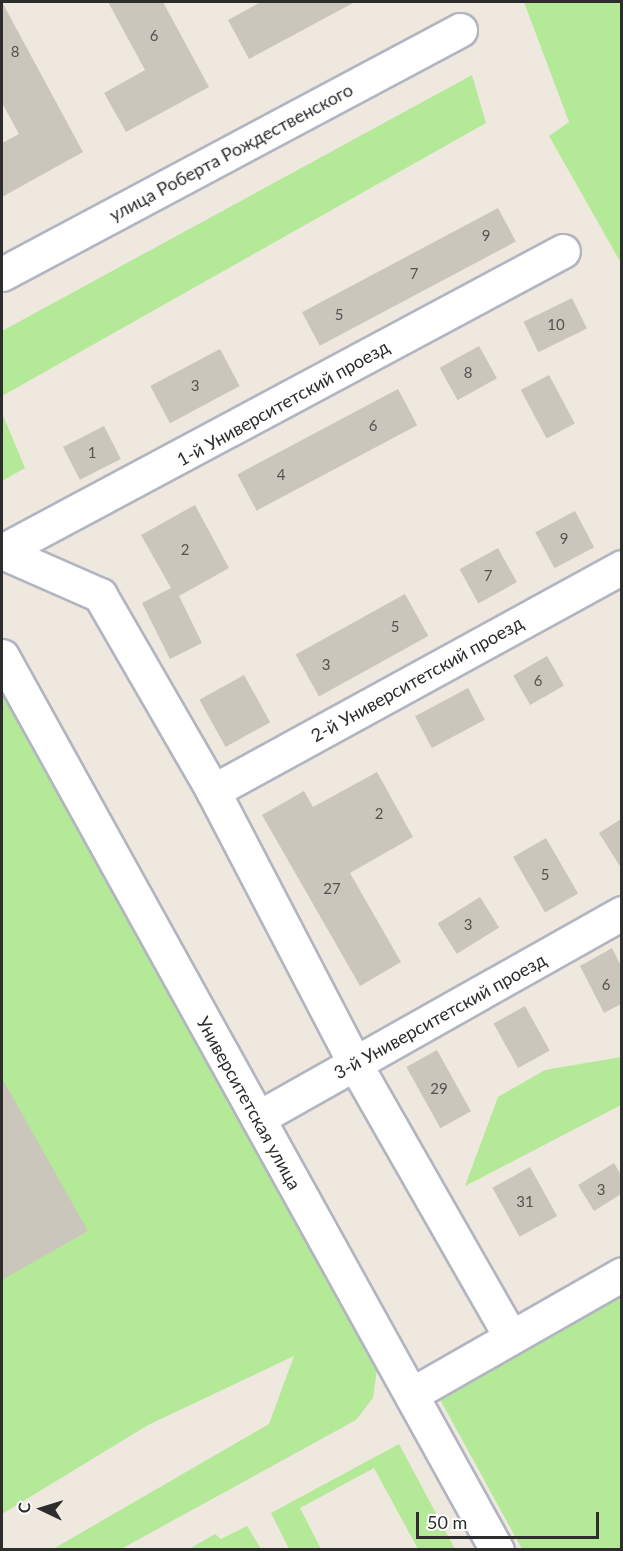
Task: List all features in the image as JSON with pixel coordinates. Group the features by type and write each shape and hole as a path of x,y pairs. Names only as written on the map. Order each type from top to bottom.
{"street":[{"name":"улица Роберта Рождественского","path":"2,274 460,30"},
{"name":"1-й Университетский проезд","path":"2,552 99,504 563,251"},
{"path":"2,552 100,595 213,791 355,1064 511,1337"},
{"name":"2-й Университетский проезд","path":"213,791 621,567"},
{"name":"Университетская улица","path":"2,656 497,1550"},
{"name":"3-й Университетский проезд","path":"258,1118 621,913"},
{"path":"412,1394 621,1274"}],"green space":[{"path":"524,2 621,2 621,263 549,136 569,122"},
{"path":"472,75 486,123 2,396 2,331"},
{"path":"2,413 25,468 2,481"},
{"path":"2,689 377,1369 373,1398 356,1420 121,1549 53,1549 269,1424 294,1356 148,1425 2,1514"},
{"path":"621,1057 621,1105 465,1186 498,1097 545,1070"},
{"path":"621,1274 621,1549 522,1549 431,1383"},
{"path":"399,1444 455,1549 418,1549 374,1468 300,1508 321,1549 289,1549 271,1513"},
{"path":"247,1526 261,1549 189,1549 215,1534 221,1539"}],"building":[{"path":"2,2 83,152 2,197 2,143 19,134 2,103"},
{"path":"108,2 163,2 209,87 126,132 104,93 145,70"},
{"path":"261,2 355,2 249,59 228,20"},
{"path":"498,208 516,242 320,346 302,312"},
{"path":"572,298 587,329 538,352 523,322"},
{"path":"479,346 497,378 458,400 440,368"},
{"path":"220,349 240,386 170,423 150,386"},
{"path":"549,375 575,424 547,439 521,390"},
{"path":"398,389 417,425 257,511 237,474"},
{"path":"104,426 121,459 80,480 63,447"},
{"path":"195,505 229,568 179,596 202,643 170,659 142,603 171,588 141,535"},
{"path":"575,511 594,547 555,568 535,532"},
{"path":"498,548 517,582 478,603 460,569"},
{"path":"405,594 428,636 319,697 296,655"},
{"path":"547,656 564,685 530,705 513,676"},
{"path":"244,675 270,722 226,747 199,700"},
{"path":"468,688 485,720 432,748 415,716"},
{"path":"377,772 413,837 350,873 401,962 360,986 262,815 304,791 313,807"},
{"path":"621,819 621,868 599,833"},
{"path":"546,838 578,893 545,912 513,857"},
{"path":"480,897 499,928 457,954 438,923"},
{"path":"612,948 621,966 621,1004 604,1013 580,966"},
{"path":"525,1006 550,1051 518,1068 494,1023"},
{"path":"437,1050 471,1111 440,1128 406,1067"},
{"path":"2,1078 88,1231 2,1280"},
{"path":"614,1163 621,1175 621,1194 594,1211 578,1185"},
{"path":"530,1167 557,1216 520,1237 492,1188"}]}
